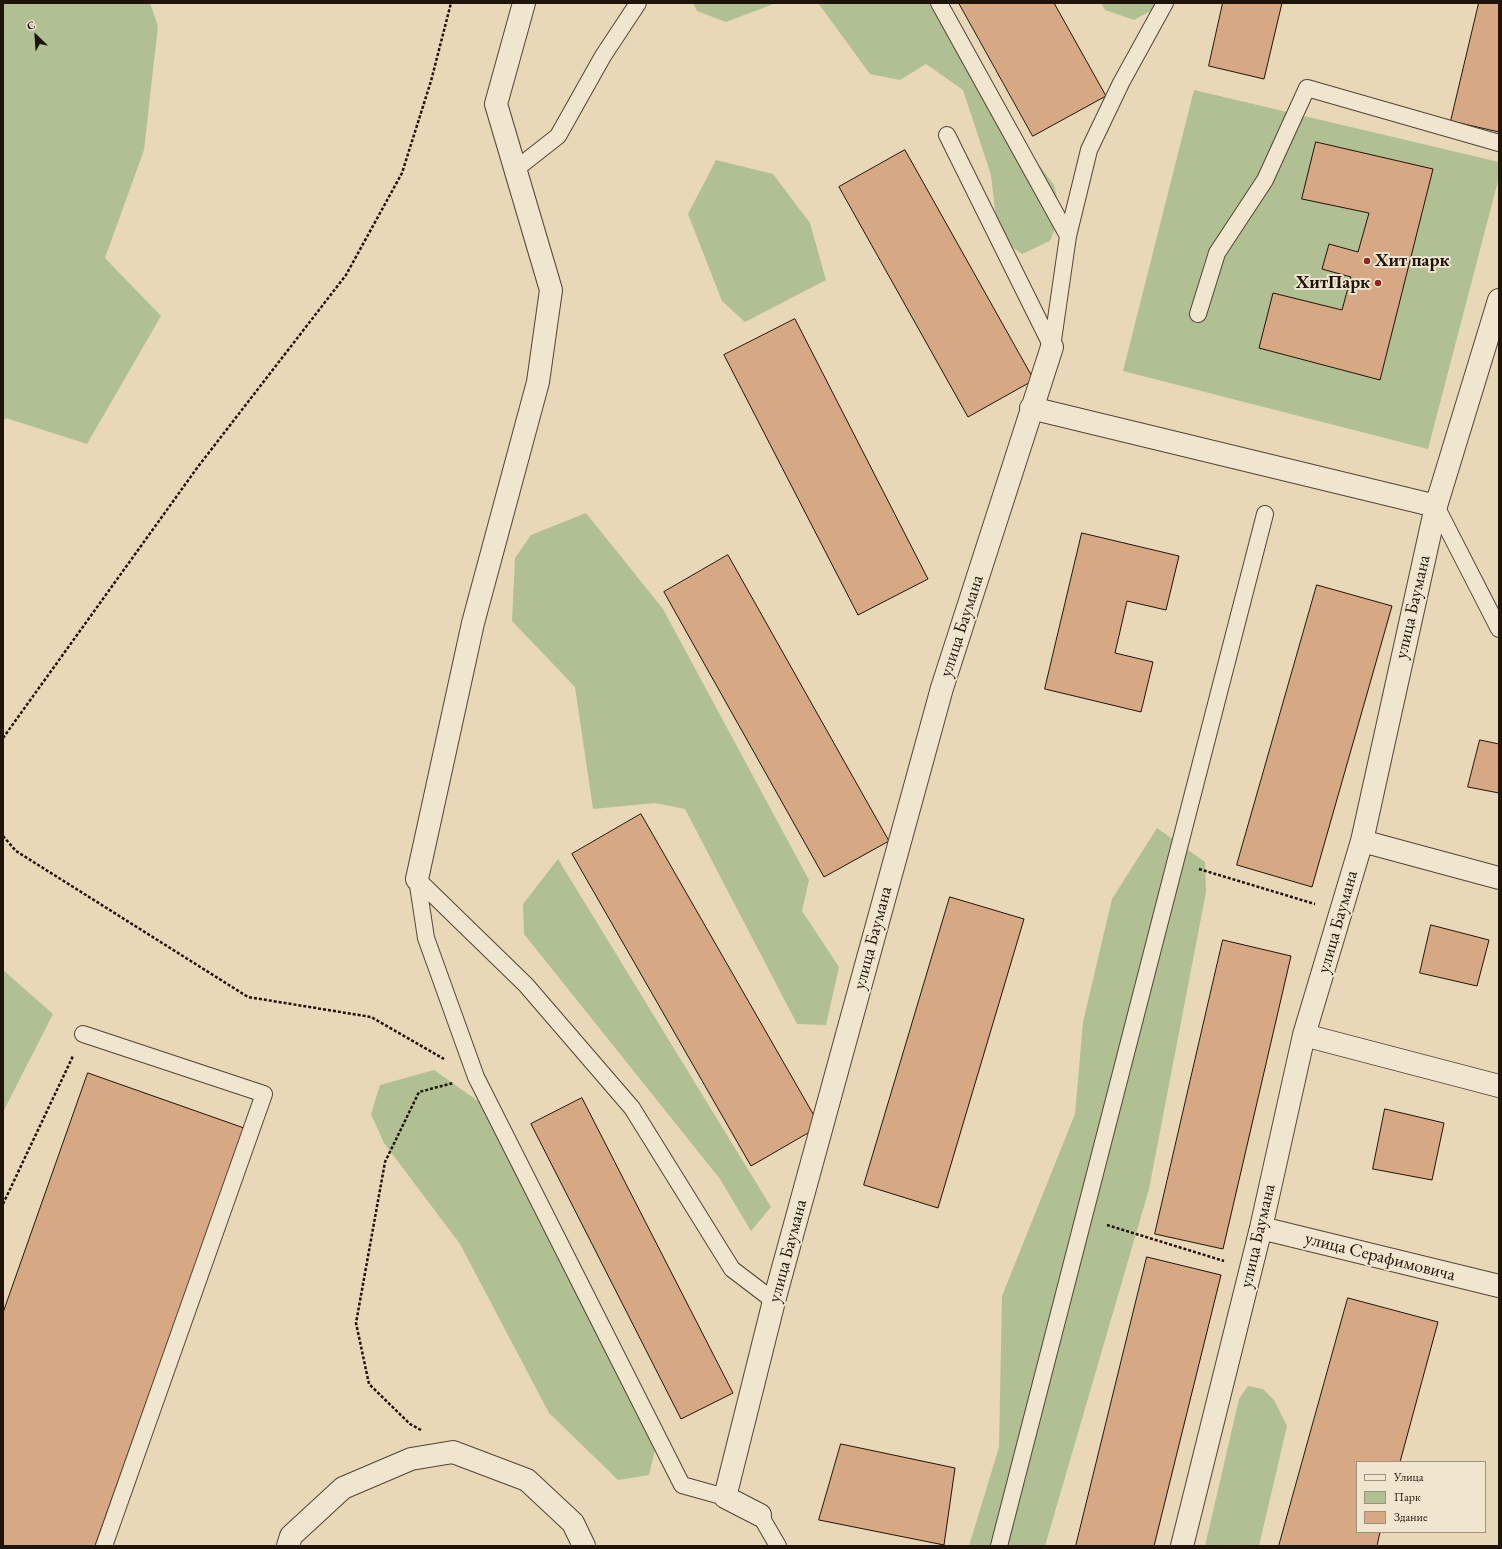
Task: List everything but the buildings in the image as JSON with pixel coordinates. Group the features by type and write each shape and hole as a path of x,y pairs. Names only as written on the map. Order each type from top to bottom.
{"street":[{"path":"417,879 473,623 538,382 551,290 496,104 524,3"},
{"name":"улица Баумана","path":"1182,1546 1251,1270 1304,1035 1362,841 1436,506 1499,300"},
{"name":"улица Баумана","path":"725,1497 774,1301 942,688 1052,348"},
{"path":"1032,408 1436,506"},
{"path":"1362,841 1499,878"},
{"path":"1304,1035 1499,1086"},
{"name":"улица Серафимовича","path":"1261,1228 1499,1286"},
{"path":"288,1546 291,1536 343,1488 410,1459 452,1452 527,1480 573,1523 584,1546"},
{"path":"725,1497 760,1515"}],"lane":[{"path":"516,169 558,136 603,56 638,3"},
{"path":"939,3 1068,236"},
{"path":"1052,348 1068,236 1089,150 1122,83 1165,3"},
{"path":"1198,314 1217,254 1265,180 1307,88 1499,144"},
{"path":"946,135 1052,348"},
{"path":"1436,506 1499,629"},
{"path":"999,1546 1265,514"},
{"path":"417,879 426,938 476,1077 682,1485 725,1497"},
{"path":"417,879 526,984 632,1108 732,1269 774,1301"},
{"path":"83,1034 264,1094 104,1546"},
{"path":"760,1515 778,1546"}],"path":[{"path":"3,738 197,468 346,275 402,173 431,81 451,3"},
{"path":"3,836 16,851 248,997 371,1017 476,1077"},
{"path":"1175,862 1340,912"},
{"path":"3,1204 83,1034"},
{"path":"423,1431 410,1424 368,1384 356,1324 385,1162 419,1092 476,1077"},
{"path":"1083,1218 1251,1270"}],"green space":[{"path":"3,3 150,3 158,26 144,150 105,258 161,316 87,444 6,418 3,421"},
{"path":"693,3 776,3 726,22 697,11"},
{"path":"818,3 937,3 982,89 1054,185 1061,213 1050,241 1022,254 998,237 991,175 963,90 926,64 900,80 870,74"},
{"path":"1101,3 1165,3 1134,20 1105,10"},
{"path":"1194,90 1499,162 1499,177 1428,449 1123,371"},
{"path":"716,160 773,174 810,223 826,280 745,322 722,301 688,214"},
{"path":"586,513 663,609 809,880 802,911 839,967 826,1025 797,1024 685,809 655,803 593,809 575,687 512,621 515,558 531,535"},
{"path":"1157,828 1205,862 1206,892 1149,1189 1045,1546 969,1546 999,1447 1002,1296 1075,1114 1083,1022 1112,899"},
{"path":"558,859 771,1207 751,1231 720,1179 524,934 523,904"},
{"path":"3,970 53,1014 3,1112"},
{"path":"434,1070 485,1106 655,1450 649,1475 618,1480 549,1413 460,1244 384,1143 371,1114 380,1085"},
{"path":"1248,1386 1263,1389 1274,1400 1287,1426 1259,1546 1205,1546 1239,1399"}],"place":[{"name":"Хит парк","path":"1367,261"},
{"name":"ХитПарк","path":"1378,283"}]}
